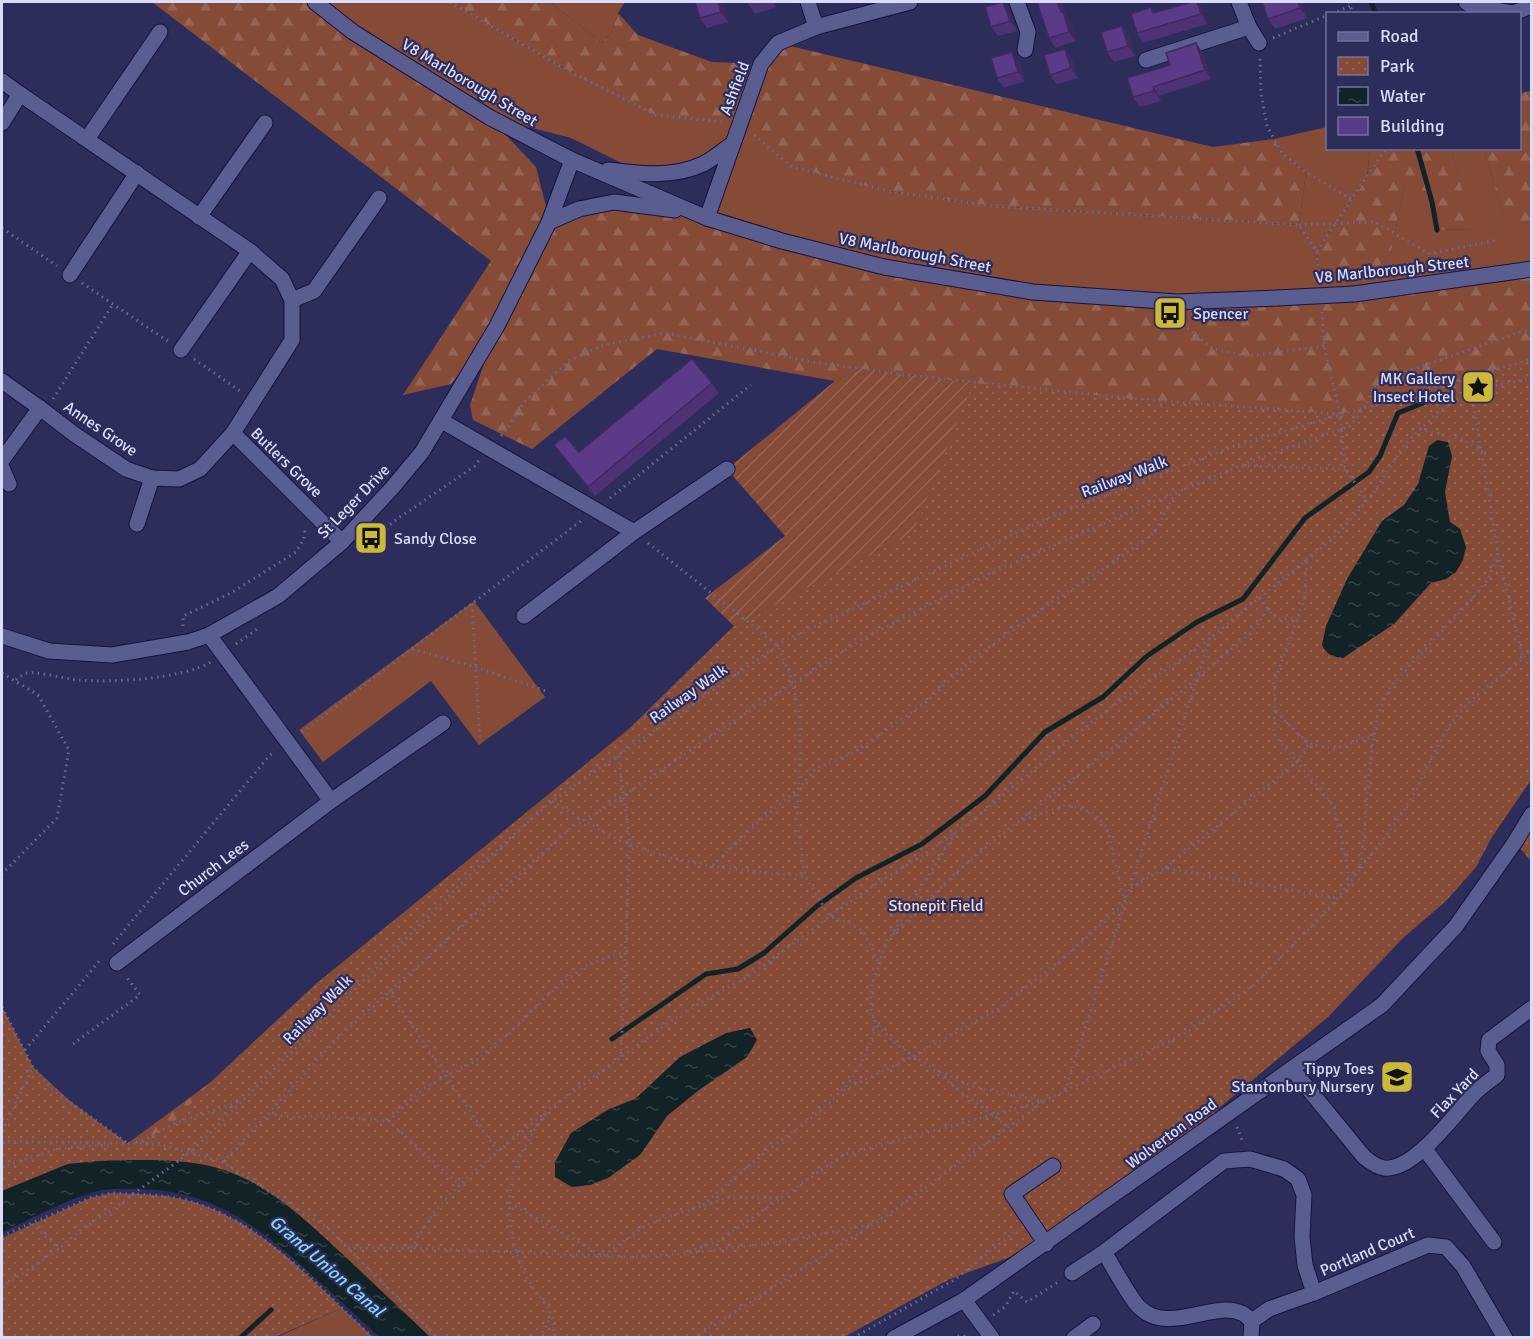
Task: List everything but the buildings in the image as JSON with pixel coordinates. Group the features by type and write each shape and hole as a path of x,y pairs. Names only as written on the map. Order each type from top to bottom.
{"street":[{"name":"V8 Marlborough Street","path":"315,2 353,32 435,85 489,117 572,160 700,215 782,241 885,267 1033,292 1177,302 1354,294 1517,273 1532,269"},
{"path":"808,2 816,27"},
{"name":"Ashfield","path":"700,215 740,123 761,64 778,43 816,27 910,2"},
{"path":"1017,2 1028,32 1025,50"},
{"path":"1239,2 1249,27 1259,43"},
{"path":"1466,2 1470,5 1508,12"},
{"path":"1516,12 1532,6"},
{"path":"1146,60 1249,27"},
{"path":"87,140 160,32"},
{"path":"2,81 250,251 282,279 292,300 314,291 380,198"},
{"path":"2,123 20,94"},
{"path":"199,217 265,123"},
{"path":"590,168 646,175 677,172 703,164 731,145"},
{"name":"St Leger Drive","path":"2,636 49,651 112,655 188,642 209,635 278,596 342,542 422,452 497,326 549,222 572,160"},
{"path":"70,274 137,173"},
{"path":"549,222 579,209 614,202 700,215"},
{"path":"181,350 250,251"},
{"name":"Butlers Grove","path":"292,300 292,340 233,434 342,542"},
{"name":"Annes Grove","path":"2,381 126,469 152,478 179,479 200,469 233,434"},
{"name":"Annes Grove","path":"2,460 42,409"},
{"path":"442,421 634,532"},
{"path":"2,468 9,484"},
{"path":"524,615 634,532 727,469"},
{"path":"137,524 152,478"},
{"path":"209,635 331,801"},
{"name":"Church Lees","path":"117,963 331,801 443,723"},
{"name":"Wolverton Road","path":"894,1338 964,1300 1382,1005 1456,926 1532,814"},
{"name":"Flax Yard","path":"1292,1070 1370,1162 1384,1168 1392,1167 1410,1159 1424,1148 1444,1130 1473,1095 1497,1075 1497,1065 1488,1051 1490,1040 1532,1008"},
{"path":"1424,1148 1494,1242"},
{"path":"1072,1273 1104,1252 1224,1161 1250,1159 1270,1163 1298,1179 1304,1195 1302,1238 1305,1265 1314,1293"},
{"path":"1046,1244 1012,1194 1053,1166"},
{"name":"Portland Court","path":"1252,1321 1269,1309 1314,1293 1428,1245 1446,1247 1463,1266 1505,1338"},
{"path":"1104,1252 1138,1307 1151,1315 1169,1319 1228,1311 1241,1312 1252,1321 1251,1338"},
{"path":"964,1300 992,1338"},
{"path":"1074,1338 1093,1324"}],"path":[{"path":"450,2 574,74 656,115 740,123 792,167 888,191 992,206 1299,225 1375,222 1430,254 1497,240"},
{"path":"1336,12 1350,4"},
{"path":"1326,16 1259,43 1261,94 1267,126 1282,153 1306,172 1351,200"},
{"path":"1317,252 1338,224 1351,200 1385,150"},
{"path":"1299,225 1317,252 1320,289"},
{"path":"2,228 254,400"},
{"path":"1177,302 1183,324 1213,349 1249,356 1324,346"},
{"path":"42,409 61,388 113,304"},
{"path":"1322,312 1324,346 1340,414 1346,469 1367,500"},
{"path":"223,1162 334,1042 569,829 624,796 792,683 861,640 991,573 1239,466 1350,426 1366,406 1376,382 1532,328"},
{"path":"360,549 400,517 475,466 488,446 505,432 524,402 570,360 604,345 665,333 813,363 917,376 1138,399 1340,414"},
{"name":"Railway Walk","path":"2,1287 59,1249 81,1229 109,1212 193,1150 482,863 552,801 786,640 1048,518 1240,444 1532,359"},
{"path":"1469,377 1498,552 1523,658"},
{"path":"411,1248 436,1209 460,1185 548,1110 682,1013 749,976 862,893 926,854 1074,736 1210,638 1338,535 1367,500 1404,445 1439,411 1472,391 1532,378"},
{"path":"25,1050 268,756 596,510 751,385"},
{"path":"1420,429 1462,439 1483,452"},
{"path":"1239,466 1346,469"},
{"path":"713,865 798,789 816,768 855,752 926,702 974,658 1154,532 1176,493"},
{"path":"188,642 182,624 183,616 231,594 296,552 304,539 307,506"},
{"path":"634,532 778,646 799,709 800,755 797,819 805,876 830,916 847,920 860,928 871,943 879,965"},
{"path":"1359,871 1377,717 1390,687 1478,592 1489,578 1498,552"},
{"path":"1307,559 1305,597 1274,683 1273,733 1334,806 1348,869 1348,885"},
{"path":"1259,598 1276,619 1298,619"},
{"path":"472,604 480,739"},
{"path":"893,934 962,867 1113,748 1252,632 1268,609"},
{"path":"1065,1091 1210,638"},
{"path":"412,649 476,667 546,691"},
{"path":"694,1338 875,1223 1044,1101 1184,1034 1255,984 1337,898 1359,871 1413,795 1432,756 1458,714 1532,650"},
{"path":"2,673 38,695 69,750 57,818 2,873"},
{"path":"1275,711 1310,744 1334,749 1374,735"},
{"path":"1130,889 1165,868 1298,762 1310,744"},
{"path":"618,756 630,843 621,1057"},
{"path":"552,801 613,837 662,855 740,871 805,876"},
{"path":"1017,822 1067,804 1093,813 1107,827 1125,903"},
{"path":"956,832 885,946 871,988 871,1009 876,1024 897,1045 933,1069 978,1088 1044,1101"},
{"path":"1165,868 1337,898"},
{"path":"841,1091 914,1056 998,1009 1066,956 1125,903"},
{"path":"388,1122 422,1090 474,1062 512,1032 549,994 585,966 625,951"},
{"path":"73,1044 140,995 117,963"},
{"path":"389,991 498,1152"},
{"path":"2,1007 33,1067 53,1090 128,1143"},
{"path":"701,1206 765,1153 824,1109 855,1075 870,1048 876,1024"},
{"path":"914,1056 1009,1126"},
{"path":"2,1131 33,1067"},
{"path":"683,1254 720,1240 843,1155 1044,1101"},
{"path":"2,1167 57,1149 142,1141 172,1124 240,1102"},
{"path":"548,1110 526,1143 516,1164 509,1218 518,1262 550,1309 554,1330 552,1338"},
{"path":"267,1114 291,1117 327,1116 388,1122 460,1185"},
{"path":"1228,1114 1236,1124 1250,1159"},
{"path":"2,1141 170,1146 223,1162 329,1229 438,1338"},
{"path":"2,1236 90,1198 112,1193 183,1199 213,1209 253,1231 303,1270 373,1338"},
{"path":"603,1256 645,1226 701,1206 728,1198 781,1198"},
{"path":"510,1203 603,1256"},
{"path":"853,1338 954,1280 1030,1220"},
{"path":"348,1248 411,1248 630,1257 683,1254 779,1242 875,1223"},
{"path":"32,1224 59,1249"},
{"path":"952,1338 964,1336 1005,1307 1014,1291 1027,1302 1072,1273"},
{"path":"540,1338 551,1316"}],"green space":[{"path":"152,2 315,2 489,117 536,167 550,222 614,202 693,213 782,241 1033,292 1320,300 1317,252 1367,178 1370,150 1451,150 1473,229 1437,230 1432,202 1404,188 1391,252 1354,297 1531,269 1531,379 494,1337 419,1337 383,1301 128,1143 211,1082 316,984 629,729 734,626 913,533 972,383 860,369 835,381 657,349 532,449 473,420 470,405 496,328 451,384 403,395 491,261"},
{"path":"315,2 450,2 574,74 739,123 888,191 992,206 1299,225 1306,172 1282,153 1274,139 1326,127 1326,150 1370,150 1367,178 1317,252 1320,300 1177,302 884,267 707,218 731,146 703,164 646,175 571,138 489,117"},
{"path":"450,2 550,2 602,43 612,32 618,13 638,35 712,62 761,64 778,43 1213,147 1274,139 1282,153 1306,172 1299,225 992,206 888,191 792,167 740,123 656,115 574,74"},
{"path":"550,2 625,2 618,13 612,32 602,43"},
{"path":"1531,91 1531,223 1505,221 1484,150 1521,150 1521,93"},
{"path":"1451,150 1484,150 1505,220 1531,223 1531,269 1353,297 1391,252 1404,187 1432,202 1437,230 1472,229"},
{"name":"Stonepit Field","path":"1531,359 1531,780 1492,837 1476,867 1447,900 1402,939 1328,1017 1219,1108 1196,1137 1046,1244 950,1279 844,1337 430,1337 316,1230 215,1167 155,1161 100,1161 68,1164 2,1191 2,1007 33,1067 70,1101 127,1143 142,1141 172,1124 211,1082 316,984 629,729 734,626 913,533 973,383 1138,399 1340,414"},
{"path":"860,369 973,383 913,533 734,626 705,598 785,536 727,469 835,381"},
{"path":"474,601 545,697 479,745 431,681 323,762 299,730"},
{"path":"1531,814 1531,861 1515,842"},
{"path":"112,1193 181,1199 227,1216 269,1242 342,1308 275,1337 2,1337 2,1238 90,1198"},
{"path":"342,1308 373,1337 275,1338"}],"water":[{"path":"1437,440 1448,442 1452,456 1445,492 1450,522 1460,529 1466,547 1463,560 1456,572 1446,579 1431,583 1394,624 1343,658 1330,655 1322,645 1326,626 1347,579 1382,521 1404,505 1418,484 1429,446"},
{"path":"750,1028 757,1040 747,1057 699,1090 667,1116 640,1155 608,1178 590,1185 572,1187 555,1177 555,1162 571,1133 609,1109 635,1099 680,1057 726,1033"},
{"name":"Grand Union Canal","path":"100,1161 186,1162 234,1173 252,1182 288,1206 430,1337 379,1337 295,1260 255,1228 212,1204 188,1196 135,1189 99,1191 71,1200 2,1232 2,1191 68,1164"}],"waterway":[{"path":"1371,2 1375,12"},
{"path":"1418,150 1437,230"},
{"path":"612,1039 706,974 738,969 764,953 817,906 856,878 922,844 985,796 1045,732 1103,697 1147,656 1197,622 1243,599 1305,518 1369,472 1380,456 1398,413 1433,399"},
{"path":"240,1338 271,1310"}],"place":[{"name":"Spencer","path":"1170,313"},
{"name":"MK Gallery Insect Hotel","path":"1478,387"},
{"name":"Sandy Close","path":"371,538"},
{"name":"Tippy Toes Stantonbury Nursery","path":"1397,1077"}]}
